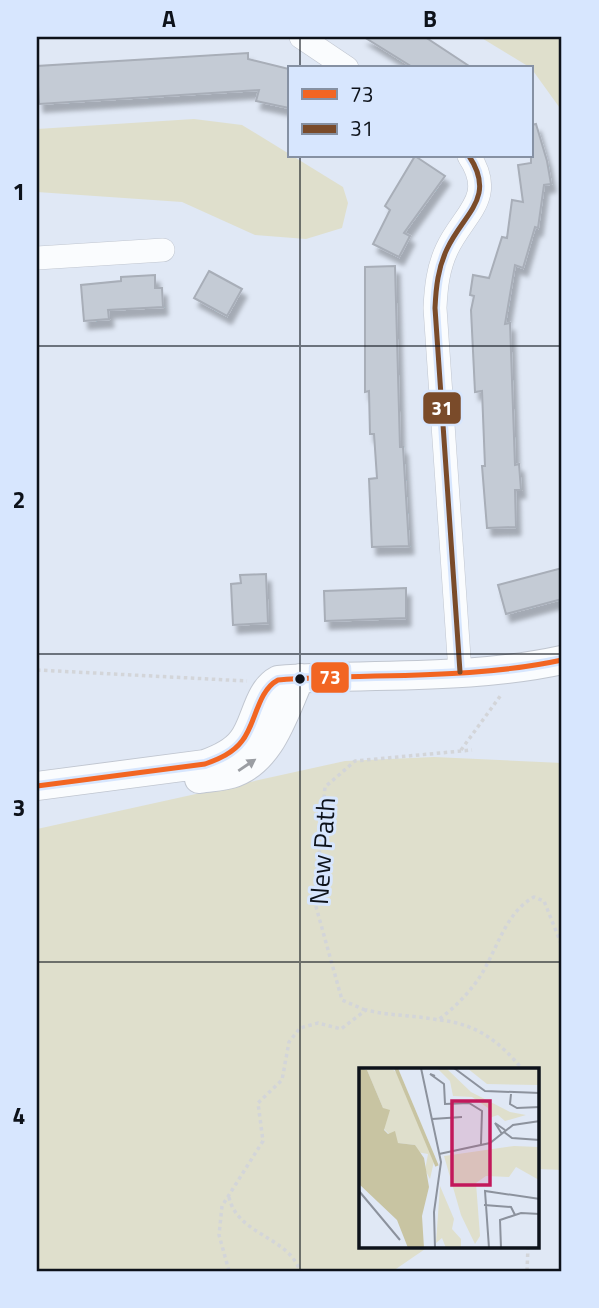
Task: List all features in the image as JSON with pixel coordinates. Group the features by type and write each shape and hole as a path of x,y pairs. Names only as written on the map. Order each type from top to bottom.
{"street":[{"path":"301,37 344,66"},
{"path":"460,672 435,296 441,261 480,195 476,167 470,158"},
{"path":"37,258 163,250"},
{"path":"37,786 205,764 220,758 243,740 272,683 300,678 525,667 562,660"},
{"path":"37,804 220,777 240,771 258,757 273,738 300,678"}],"path":[{"path":"37,670 249,681"},
{"path":"461,751 501,695"},
{"name":"New Path","path":"366,1010 342,1000 314,903 325,786 355,761 472,750"},
{"path":"438,1020 451,1010 478,980 517,906 534,897 544,901 562,946"},
{"path":"229,1271 219,1235 222,1206 263,1141 258,1103 282,1080 289,1042 300,1028 318,1023 341,1029 366,1010 390,1016 416,1016 463,1022 483,1031 508,1051 521,1068"},
{"path":"229,1195 231,1206 240,1219 290,1253 300,1271"},
{"path":"527,1271 528,1248"}],"green space":[{"path":"480,37 562,37 562,111 532,66"},
{"path":"194,119 242,125 288,153 288,158 296,158 343,187 348,203 342,228 306,239 255,235 182,202 37,192 37,129"},
{"path":"434,757 562,763 562,1170 540,1169 540,1068 359,1068 359,1248 427,1248 393,1271 37,1271 37,829 345,761"}],"building":[{"path":"364,37 425,37 469,66 411,66"},
{"path":"248,53 248,59 288,69 288,108 256,101 259,90 39,104 37,66"},
{"path":"536,124 551,184 544,185 538,228 535,227 523,268 515,265 505,324 510,323 515,465 519,464 521,490 515,490 516,527 487,528 482,466 485,466 482,391 475,392 471,310 474,296 470,295 473,275 489,278 502,237 507,238 512,200 523,202 518,165 531,163 532,125"},
{"path":"414,158 445,176 404,233 410,236 399,257 373,244 390,210 385,206"},
{"path":"395,266 400,447 403,447 409,546 372,547 369,479 377,478 374,434 370,434 369,391 365,392 365,267"},
{"path":"209,271 242,289 227,316 194,298"},
{"path":"155,275 155,288 162,288 163,307 108,310 109,319 84,321 81,285 121,281 121,277"},
{"path":"562,568 562,599 506,614 498,585"},
{"path":"266,574 268,623 233,625 231,584 241,583 240,575"},
{"path":"406,588 406,618 325,621 324,591"}],"transit line":[{"name":"31","path":"460,672 435,308 438,278 444,256 479,195 480,183 470,158"},
{"name":"73","path":"37,786 205,764 215,760 242,741 265,692 278,680 492,671 562,660"}]}
